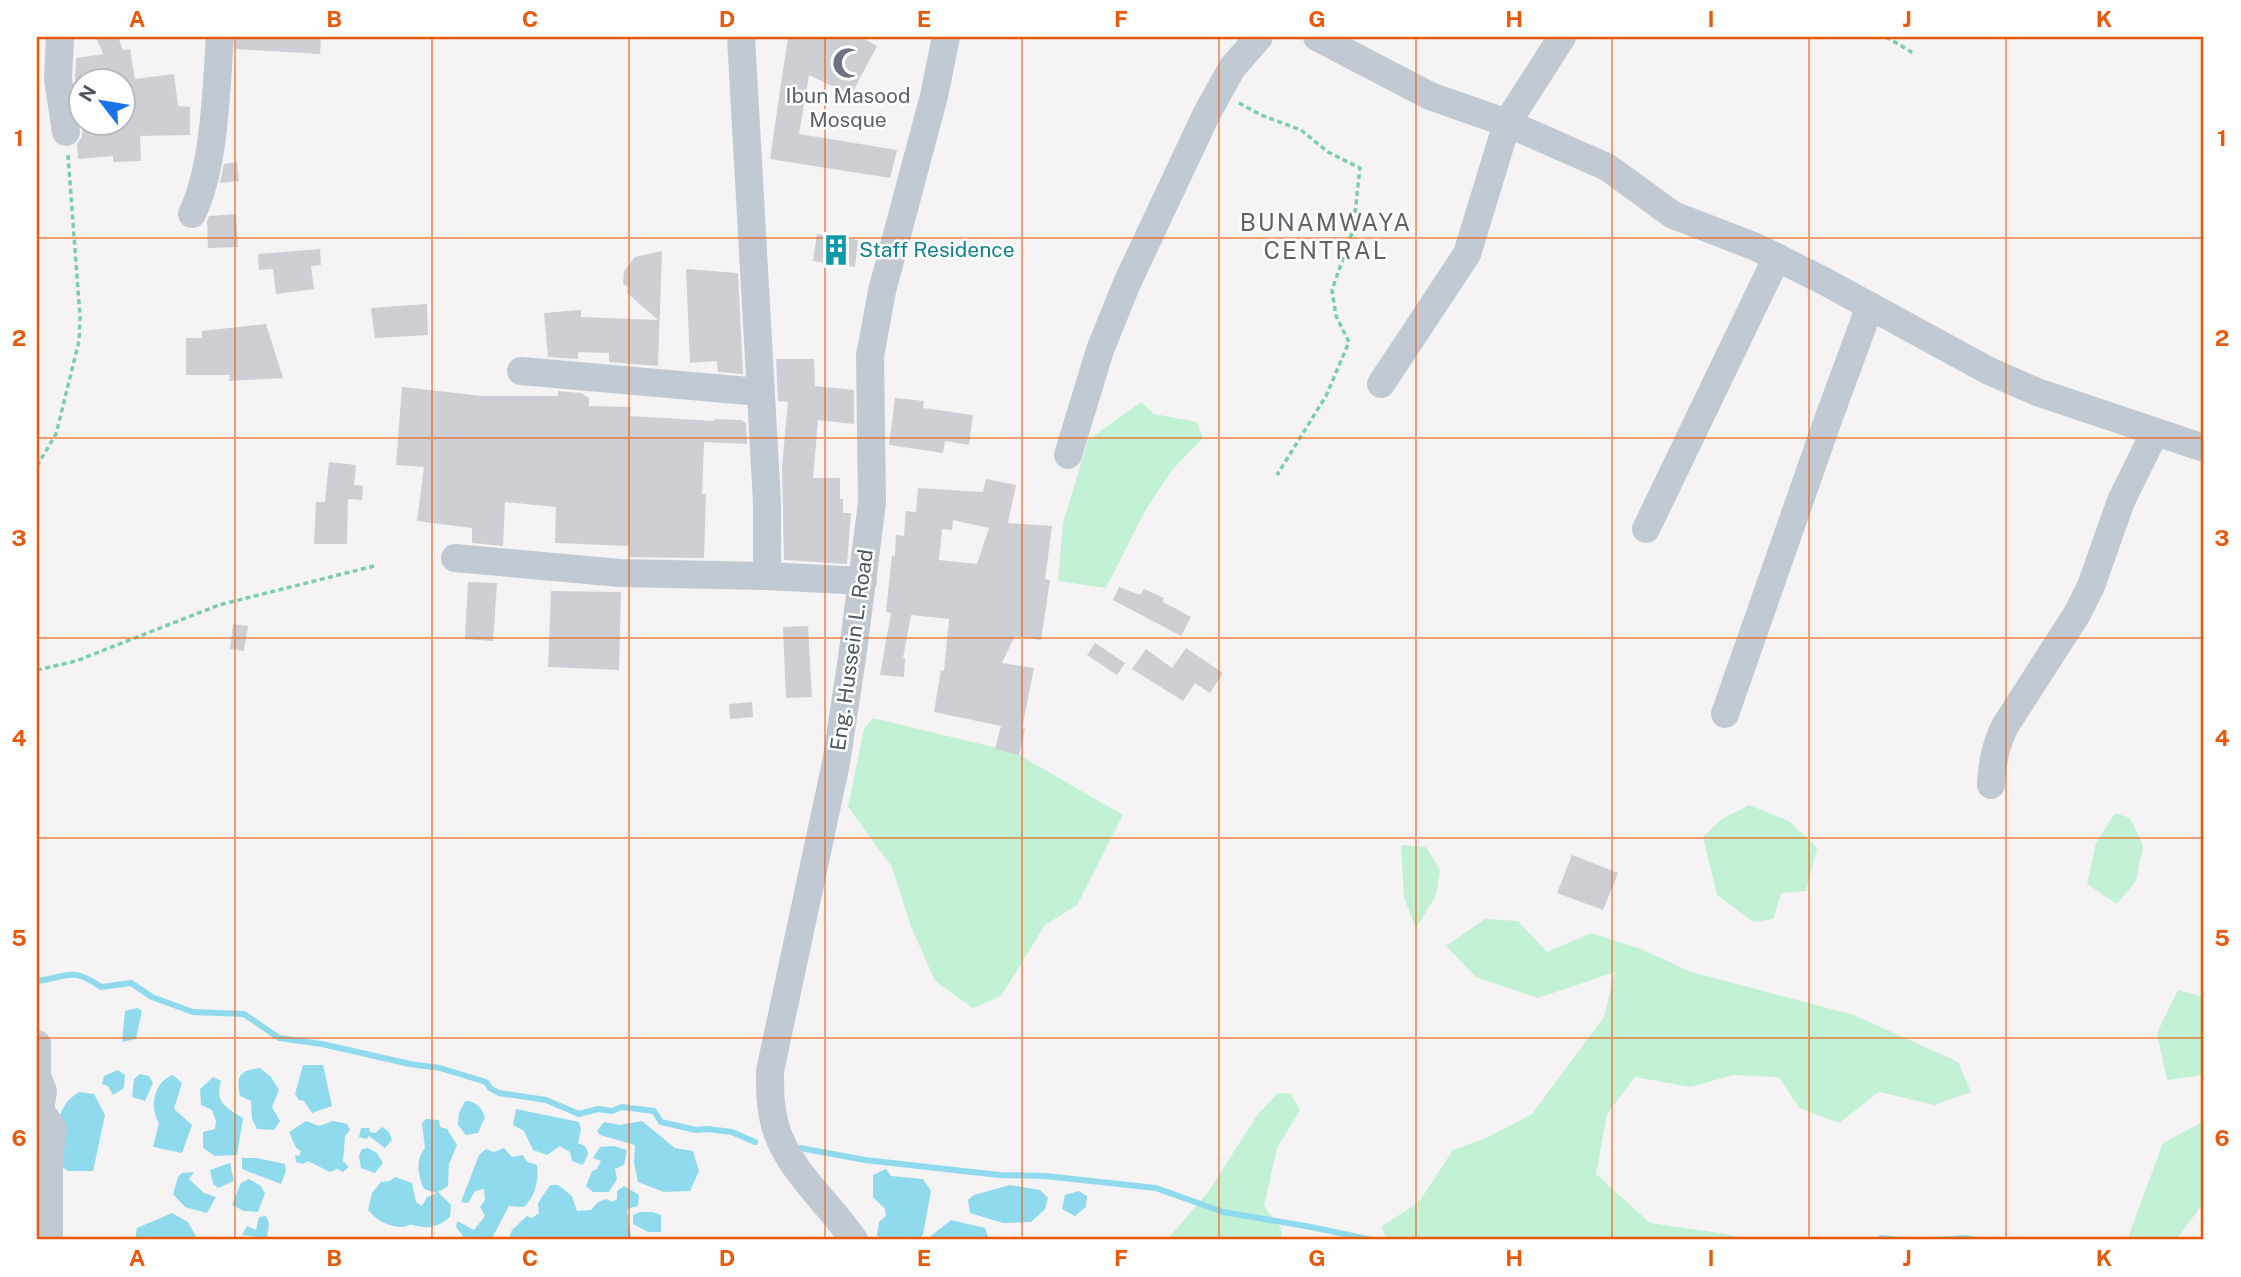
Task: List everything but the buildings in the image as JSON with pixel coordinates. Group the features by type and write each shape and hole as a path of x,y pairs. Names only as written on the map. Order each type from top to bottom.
{"street":[{"path":"60,37 47,81 66,132"},
{"path":"192,214 200,198 208,156 220,37"},
{"path":"741,37 767,502 767,576"},
{"name":"Eng. Hussein L. Road","path":"854,1240 788,1155 775,1128 770,1100 770,1071 836,763 863,581 872,503 870,356 882,291 925,133 946,37"},
{"path":"1068,455 1112,317 1219,92 1233,68 1259,37"},
{"path":"1317,37 1430,96 1507,123 1607,167 1673,215 1777,257 2010,380 2204,448"},
{"path":"1381,384 1467,254 1507,123 1562,37"},
{"path":"1646,528 1777,257"},
{"path":"1725,714 1870,306"},
{"path":"521,371 760,392"},
{"path":"1991,785 1996,745 2005,726 2077,614 2091,586 2121,501 2155,432"},
{"path":"455,558 620,573 863,581"},
{"path":"37,1044 37,1075 43,1091 40,1110 53,1129 49,1157 49,1240"}],"path":[{"path":"1886,37 1915,54"},
{"path":"1219,92 1261,115 1301,130 1328,152 1360,168 1353,230 1332,290 1336,316 1349,342 1326,396 1277,475"},
{"path":"37,466 57,434 79,341 66,136"},
{"path":"37,670 76,661 219,605 374,566"}],"green space":[{"path":"1141,402 1154,414 1197,422 1203,438 1172,470 1145,511 1106,588 1058,581 1063,523 1088,440"},
{"path":"873,718 1014,752 1123,815 1077,905 1045,925 1001,996 973,1008 935,981 910,924 892,867 848,807 864,729"},
{"path":"1749,805 1789,821 1817,848 1806,891 1781,893 1773,919 1753,922 1717,895 1703,837 1722,819"},
{"path":"2115,813 2130,818 2143,846 2136,881 2117,904 2087,884 2096,843"},
{"path":"1401,845 1426,847 1440,870 1436,895 1416,929 1404,897"},
{"path":"1485,919 1518,921 1547,952 1591,933 1641,949 1691,972 1854,1015 1958,1062 1971,1092 1935,1105 1879,1092 1839,1123 1799,1108 1779,1077 1733,1075 1691,1087 1635,1077 1607,1114 1596,1174 1650,1223 1755,1240 1387,1240 1381,1227 1419,1202 1453,1150 1486,1138 1532,1114 1604,1017 1615,972 1538,998 1476,977 1446,946"},
{"path":"2178,990 2204,997 2204,1075 2167,1080 2157,1033"},
{"path":"1278,1093 1291,1094 1300,1110 1277,1148 1264,1206 1281,1229 1282,1240 1167,1240 1208,1192 1258,1114"},
{"path":"2204,1121 2204,1202 2176,1240 2127,1240 2163,1143"}],"water":[{"path":"137,1008 142,1011 136,1039 122,1042 125,1011"},
{"path":"303,1065 323,1065 332,1106 312,1113 304,1101 299,1100 295,1094"},
{"path":"260,1068 271,1077 279,1090 272,1107 280,1121 274,1130 257,1129 252,1119 251,1101 240,1096 238,1083 241,1075"},
{"path":"118,1070 125,1075 124,1088 113,1095 108,1086 102,1084 104,1076"},
{"path":"140,1074 149,1076 153,1083 145,1101 132,1097 134,1079"},
{"path":"173,1075 182,1083 174,1109 192,1125 182,1153 153,1147 159,1123 154,1110 155,1095 161,1083"},
{"path":"213,1077 221,1081 220,1095 223,1104 243,1118 237,1155 215,1156 203,1148 203,1132 215,1129 216,1121 212,1110 201,1105 200,1089"},
{"path":"79,1092 94,1094 105,1115 93,1171 68,1171 57,1163 60,1114 70,1098"},
{"path":"465,1101 478,1105 485,1117 478,1133 466,1135 458,1125 459,1113"},
{"path":"516,1109 579,1122 581,1129 578,1143 586,1147 588,1154 583,1165 572,1161 570,1152 560,1146 547,1155 533,1150 524,1131 513,1125"},
{"path":"426,1119 439,1120 440,1127 447,1129 457,1145 449,1164 448,1186 438,1192 451,1205 450,1217 428,1227 397,1227 379,1220 368,1210 372,1193 381,1182 395,1177 412,1183 416,1202 422,1206 427,1197 437,1193 424,1189 419,1173 420,1157 425,1148 422,1123"},
{"path":"306,1121 319,1126 333,1121 347,1124 350,1130 345,1136 343,1161 349,1167 343,1172 337,1169 330,1172 308,1161 303,1164 296,1162 295,1155 299,1156 301,1151 296,1148 289,1132"},
{"path":"642,1121 675,1148 693,1151 699,1171 690,1191 664,1192 638,1182 634,1163 635,1145 600,1135 597,1131 604,1122 620,1125"},
{"path":"382,1127 389,1132 392,1140 385,1148 369,1136 366,1139 359,1137 361,1128 369,1128 370,1132 375,1133"},
{"path":"614,1146 627,1150 624,1165 615,1169 617,1179 609,1192 593,1192 586,1186 592,1171 596,1170 601,1161 593,1158 600,1147"},
{"path":"368,1148 377,1153 383,1163 375,1173 361,1168 359,1156 362,1149"},
{"path":"504,1148 512,1157 523,1155 527,1162 537,1165 537,1183 533,1193 524,1207 509,1206 491,1240 461,1240 463,1236 456,1227 457,1221 474,1230 485,1216 480,1207 485,1200 484,1189 475,1191 468,1203 461,1202 479,1155 486,1149 494,1152"},
{"path":"242,1158 285,1164 286,1171 281,1184 242,1169"},
{"path":"230,1163 234,1181 218,1188 213,1184 210,1170"},
{"path":"886,1169 891,1176 923,1179 931,1191 923,1234 919,1240 883,1240 877,1235 879,1222 886,1216 885,1209 873,1197 873,1175"},
{"path":"194,1172 189,1179 204,1193 216,1197 207,1213 185,1207 173,1194 178,1177 182,1173"},
{"path":"249,1179 261,1186 265,1193 258,1212 244,1211 232,1205 241,1183"},
{"path":"550,1185 558,1185 572,1196 577,1211 591,1210 598,1202 606,1199 612,1202 617,1199 617,1191 624,1186 639,1195 638,1206 627,1209 631,1237 624,1240 508,1240 512,1230 527,1216 532,1218 539,1213 538,1203"},
{"path":"1010,1185 1040,1190 1048,1198 1045,1209 1031,1222 1003,1223 970,1213 968,1200 974,1195"},
{"path":"1079,1191 1087,1196 1086,1207 1075,1216 1062,1209 1065,1195"},
{"path":"640,1212 661,1215 661,1232 648,1232 633,1224 633,1215"},
{"path":"172,1213 188,1222 198,1240 135,1240 137,1228"},
{"path":"266,1216 269,1223 267,1238 242,1235 247,1226 256,1230 259,1217"},
{"path":"951,1220 985,1228 989,1240 926,1240"}],"waterway":[{"path":"37,981 76,975 101,987 131,983 152,997 193,1012 244,1014 279,1038 440,1068 486,1082 499,1093 546,1100 579,1114 598,1109 612,1111 622,1107 654,1111 661,1122 696,1130 732,1132 755,1142"},
{"path":"800,1148 865,1160 1156,1188 1223,1212 1372,1240"},
{"path":"1878,1240 1900,1240"},
{"path":"1937,1240 1977,1240"}],"place":[{"name":"Ibun Masood Mosque","path":"848,63"},
{"name":"Staff Residence","path":"836,250"}],"district":[{"name":"BUNAMWAYA CENTRAL","path":"1326,237"}]}
